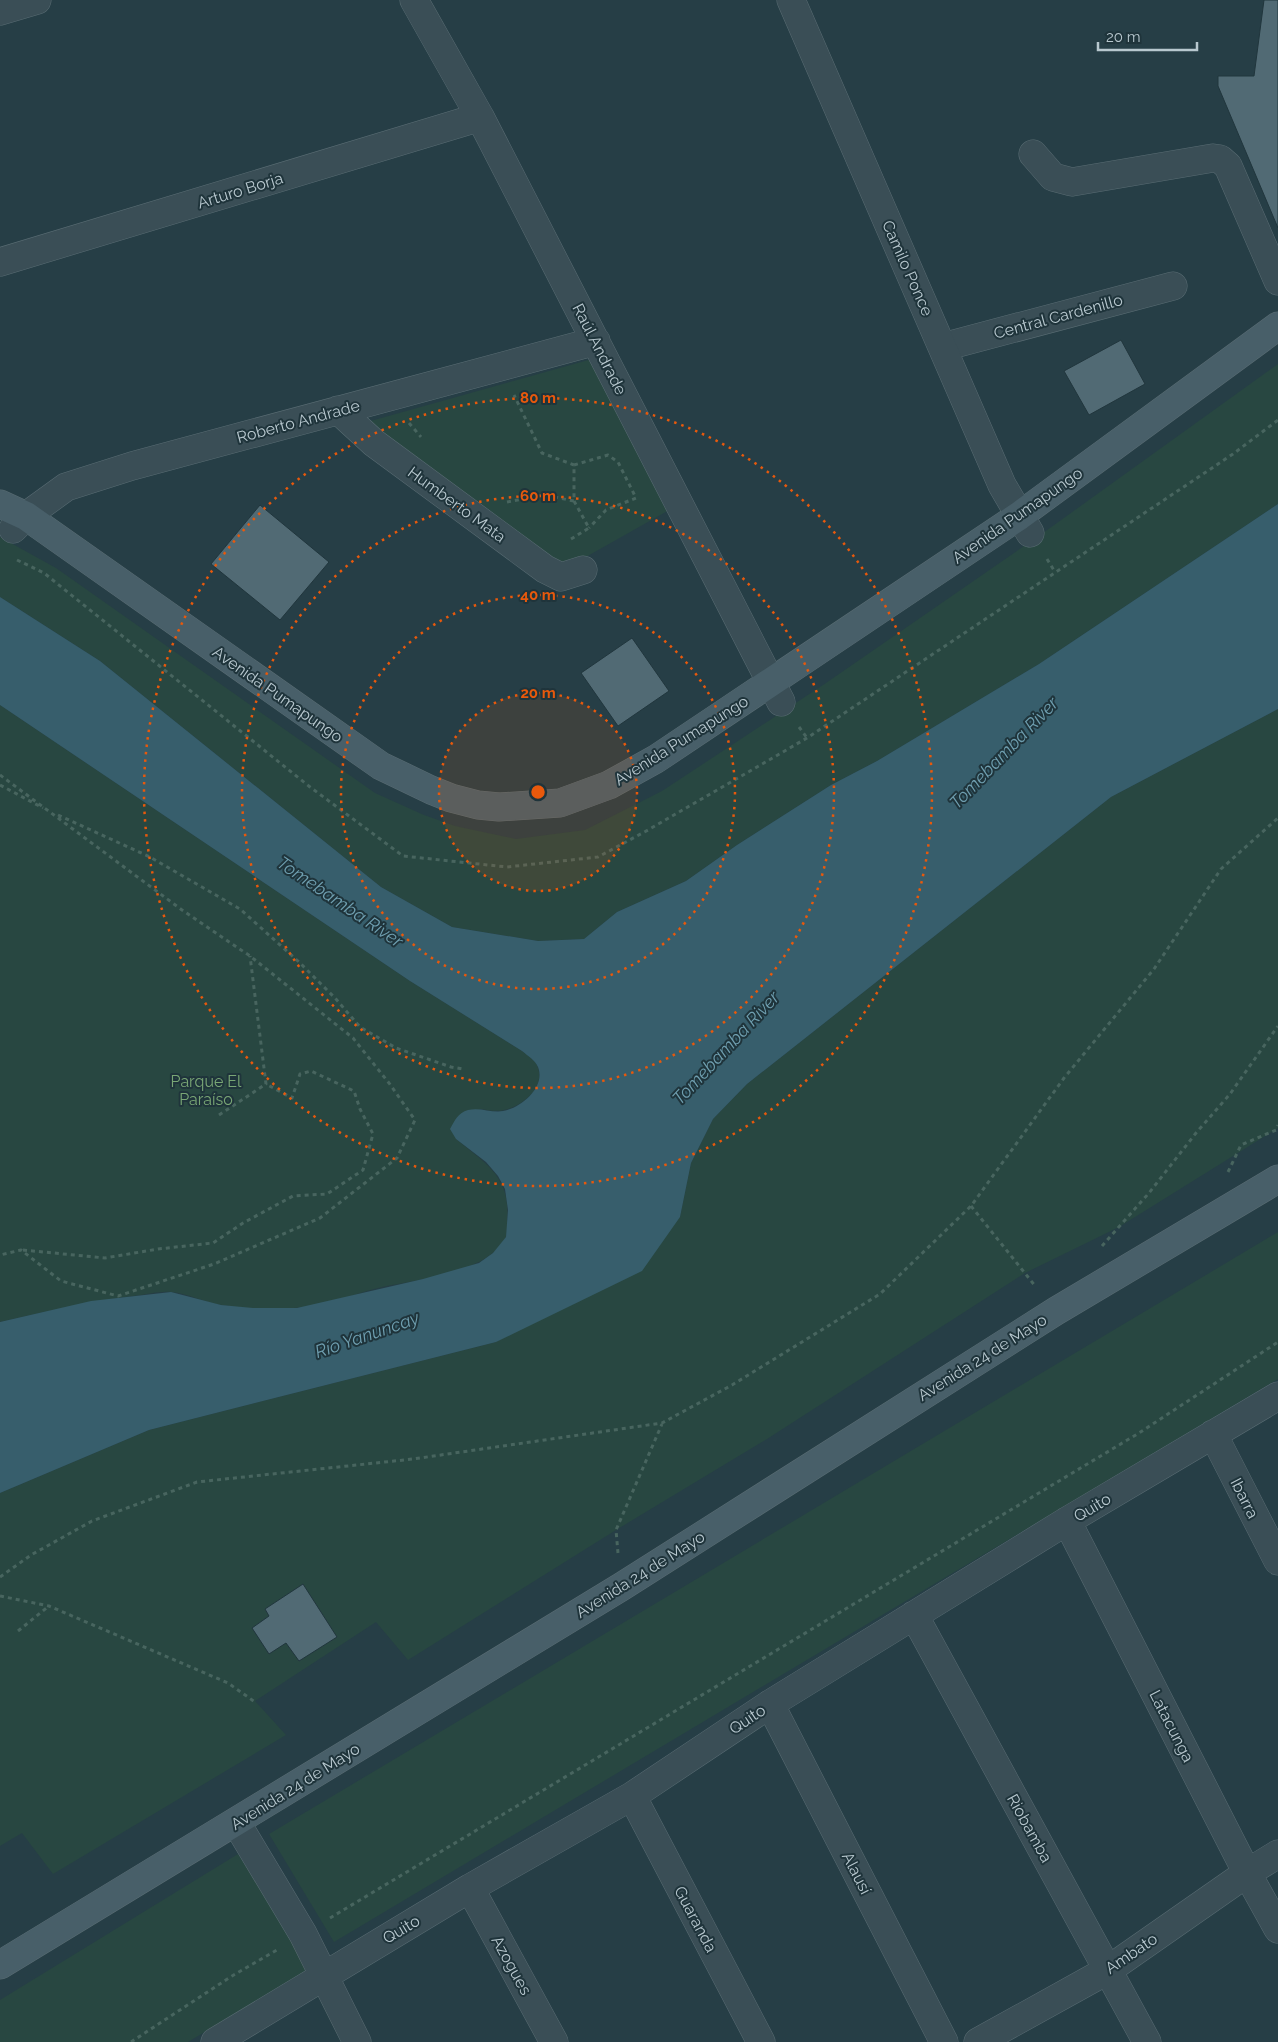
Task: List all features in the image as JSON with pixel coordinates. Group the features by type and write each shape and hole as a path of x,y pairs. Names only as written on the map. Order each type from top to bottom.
{"main road":[{"name":"Avenida Pumapungo","path":"0,504 20,522 381,766 431,790 478,805 508,807 560,803 609,785 776,692 1025,525 1278,326"},
{"name":"Avenida 24 de Mayo","path":"0,1965 620,1587 1056,1311 1278,1179"}],"street":[{"path":"0,11 37,0"},
{"name":"Raúl Andrade","path":"414,0 480,117 776,692"},
{"name":"Camilo Ponce","path":"791,0 1002,485 1025,525"},
{"name":"Arturo Borja","path":"0,262 480,117"},
{"path":"1033,154 1053,177 1072,182 1213,158 1220,159 1228,166 1278,281"},
{"name":"Central Cardenillo","path":"943,347 1173,286"},
{"name":"Roberto Andrade","path":"20,522 66,487 132,466 596,341"},
{"name":"Humberto Mata","path":"338,410 374,443 545,569 560,577 583,570"},
{"name":"Quito","path":"215,2042 470,1888 632,1796 770,1704 1067,1521 1278,1396"},
{"name":"Ibarra","path":"1213,1434 1278,1561"},
{"name":"Latacunga","path":"1067,1521 1247,1873 1278,1929"},
{"name":"Riobamba","path":"914,1615 1147,2042"},
{"name":"Alausí","path":"770,1704 944,2042"},
{"name":"Guaranda","path":"632,1796 761,2042"},
{"path":"236,1822 303,1934 325,1974 357,2042"},
{"name":"Ambato","path":"978,2042 1108,1970 1247,1873 1278,1854"},
{"name":"Azogues","path":"470,1888 554,2042"}],"path":[{"path":"502,367 542,453 574,465 608,455 618,462 636,498 606,510 589,528"},
{"path":"388,397 426,442"},
{"path":"9,556 44,573 310,787 403,856 507,867 598,856 798,743 1233,454 1278,420"},
{"path":"499,504 544,495 574,501 574,465"},
{"path":"0,775 182,910 250,956 353,1038 389,1082 415,1120 397,1158 320,1218 214,1264 118,1296 61,1281 21,1250"},
{"path":"0,785 8,791 53,813 150,857 240,909 299,962 335,998 360,1027 396,1048 463,1070"},
{"path":"0,1576 31,1556 92,1522 197,1482 413,1459 662,1423 732,1385 880,1294 971,1206 1064,1078 1154,969 1221,869 1278,818"},
{"path":"250,956 266,1084"},
{"path":"1096,1254 1230,1094 1278,1026"},
{"path":"0,1255 21,1250 105,1258 213,1243 243,1223 293,1196 327,1194 363,1170 373,1134 354,1091 311,1071 300,1074 292,1098 266,1084"},
{"path":"220,1114 266,1084"},
{"path":"971,1206 1056,1311"},
{"path":"131,2042 232,1976 1139,1433 1278,1342"},
{"path":"620,1587 616,1530 662,1423"},
{"path":"0,1596 49,1606 228,1683 255,1702"},
{"path":"18,1630 49,1606"}],"green space":[{"path":"592,359 671,509 561,571 367,422"},
{"path":"1278,364 1278,504 1039,664 877,761 831,785 737,845 686,881 617,912 584,939 538,941 452,927 381,887 100,661 0,597 0,537 56,568 375,793 424,815 455,826 516,839 585,830 662,791 826,683 1050,528"},
{"name":"Parque El Paraíso","path":"0,705 410,981 534,1060 539,1075 535,1089 530,1095 518,1105 504,1110 480,1109 456,1139 486,1164 501,1182 505,1193 507,1235 495,1251 482,1260 449,1273 382,1287 327,1303 305,1307 267,1309 240,1307 216,1304 177,1293 162,1292 83,1304 0,1322"},
{"path":"1278,709 1278,1128 1119,1227 1025,1273 767,1439 616,1530 408,1660 376,1622 255,1701 286,1735 53,1874 22,1833 0,1846 0,1493 149,1430 496,1342 680,1217 691,1163 713,1119 747,1084 1111,797"},
{"path":"1278,1232 1278,1379 334,1942 269,1834"},
{"path":"238,1854 310,1968 188,2042 0,2042 0,2000"}],"water":[{"path":"1278,504 1278,709 1111,797 747,1084 713,1119 691,1163 680,1217 642,1271 496,1342 149,1430 0,1493 0,1322 91,1301 171,1292 221,1305 253,1308 297,1308 423,1279 479,1263 493,1253 506,1237 508,1210 505,1189 498,1176 486,1162 456,1139 450,1129 459,1115 465,1111 477,1109 503,1111 517,1106 535,1089 540,1075 535,1062 522,1051 410,981 0,705 0,597 100,661 381,887 452,927 538,941 584,939 617,912 686,881 737,845 831,785 877,761 1039,664"}],"building":[{"path":"1264,0 1278,0 1278,228 1218,86 1218,76 1254,76"},
{"path":"1121,340 1145,384 1089,415 1064,371"},
{"path":"260,505 329,562 280,620 211,564"},
{"path":"632,638 669,691 618,726 581,673"},
{"path":"303,1584 337,1637 299,1661 286,1643 269,1654 252,1628 269,1616 265,1609"}],"water label":[{"name":"Tomebamba River","path":"1004,753"},
{"name":"Tomebamba River","path":"340,902"},
{"name":"Tomebamba River","path":"726,1048"},
{"name":"Río Yanuncay","path":"367,1335"}]}
